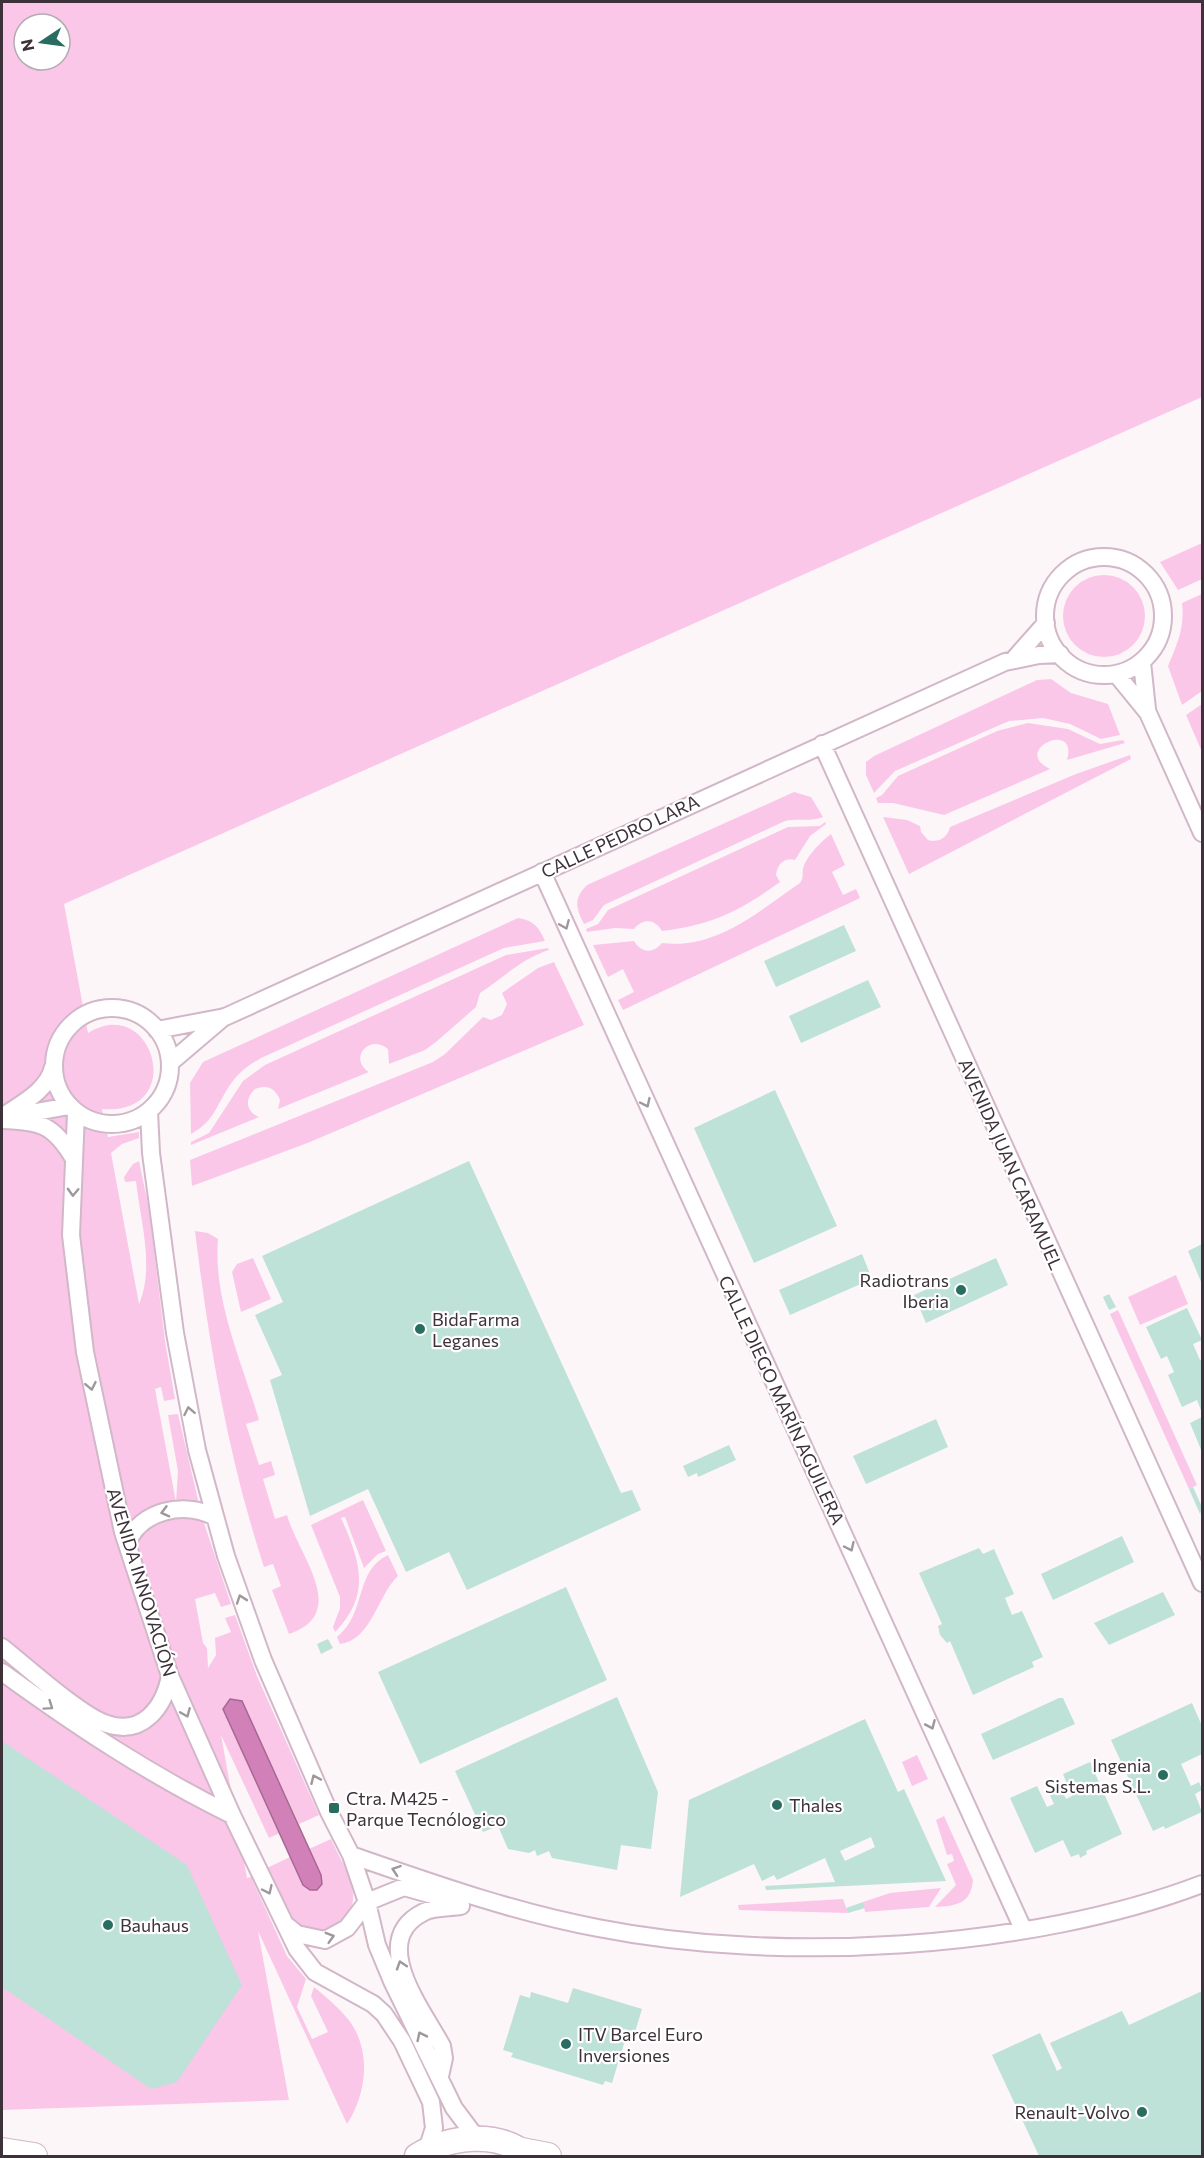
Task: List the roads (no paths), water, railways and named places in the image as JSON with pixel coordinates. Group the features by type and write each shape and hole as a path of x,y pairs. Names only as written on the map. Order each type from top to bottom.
{"main road":[{"path":"2,2151 34,2157"},
{"path":"525,2154 548,2157"}],"street":[{"path":"1111,557 1129,562 1143,572 1155,586 1161,603 1162,623 1156,641 1142,662 1117,675 1084,671 1060,654 1046,624 1046,606 1052,588 1062,574 1076,563 1093,558 1111,557"},
{"name":"CALLE PEDRO LARA","path":"1015,658 1046,624"},
{"name":"CALLE PEDRO LARA","path":"157,1030 225,1017 1015,658 1060,654"},
{"path":"1142,662 1148,713"},
{"path":"1117,675 1148,713 1203,832"},
{"name":"AVENIDA JUAN CARAMUEL","path":"822,744 1203,1584"},
{"name":"CALLE DIEGO MARÍN AGUILERA","path":"542,872 1023,1929"},
{"path":"2,1119 47,1082 59,1041 65,1031 73,1022 93,1011 104,1008 128,1010 148,1021 166,1045 170,1063 165,1089 149,1111 138,1118 113,1125 87,1119 72,1109 57,1086 54,1063"},
{"name":"CALLE PEDRO LARA","path":"170,1063 225,1017"},
{"path":"2,1119 72,1109"},
{"name":"AVENIDA INNOVACIÓN","path":"72,1109 74,1160 71,1235 85,1352 100,1433 127,1544 171,1676 232,1815 297,1949 315,1972 373,2004 384,2014 402,2041 431,2102 434,2128 422,2153"},
{"path":"149,1111 151,1153 175,1333 197,1450 215,1517 263,1660 329,1812 351,1855 367,1902 377,1945 388,1972 462,2122 482,2139"},
{"path":"2,1119 25,1121 48,1128 62,1138 74,1160"},
{"path":"127,1544 137,1525 163,1512 200,1509 215,1517"},
{"path":"2,1647 88,1714 106,1724 124,1728 153,1715 166,1697 171,1676"},
{"path":"2,1672 80,1728 191,1794 232,1815"},
{"path":"351,1855 511,1909 599,1929 704,1943 814,1947 920,1943 1023,1929 1138,1905 1203,1884"},
{"path":"283,1923 297,1934 325,1940 347,1928 367,1902 404,1887 465,1905 511,1909"},
{"path":"440,2076 444,2058 442,2046 400,1966 397,1949 402,1931 412,1920 426,1911 465,1905"},
{"path":"422,2153 459,2139 482,2139 502,2143 525,2154"}],"place":[{"name":"Radiotrans Iberia","path":"961,1290"},
{"name":"BidaFarma Leganes","path":"420,1329"},
{"name":"Ingenia Sistemas S.L.","path":"1163,1775"},
{"name":"Thales","path":"777,1805"},
{"name":"Ctra. M425 - Parque Tecnólogico","path":"334,1808"},
{"name":"Bauhaus","path":"108,1925"},
{"name":"ITV Barcel Euro Inversiones","path":"566,2044"},
{"name":"Renault-Volvo","path":"1142,2112"}]}
